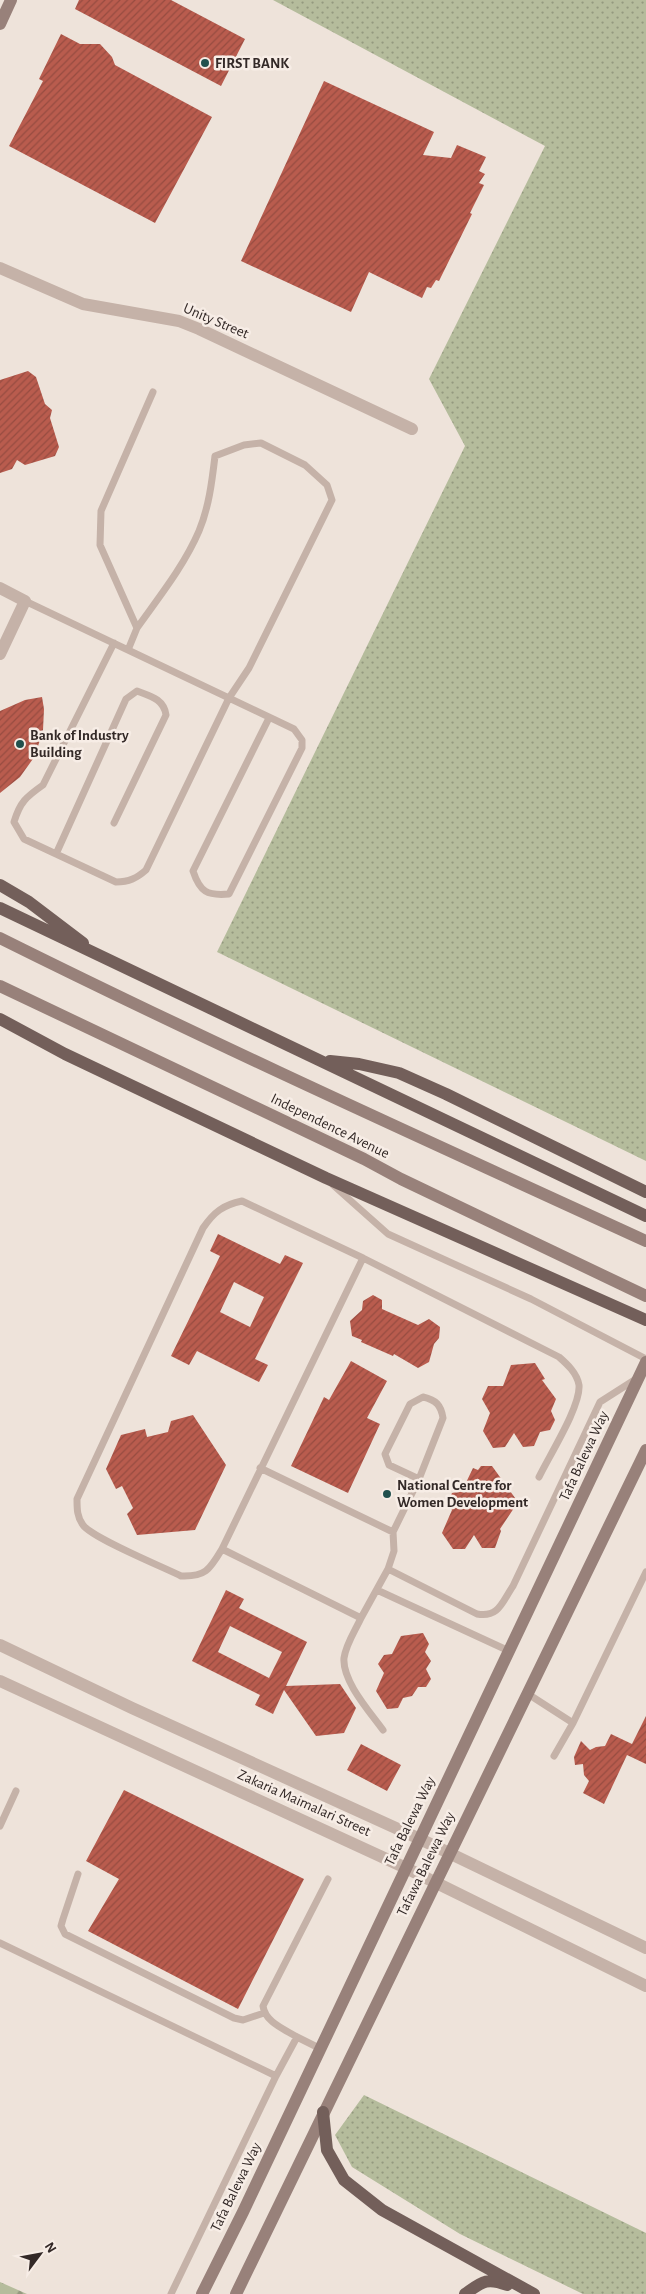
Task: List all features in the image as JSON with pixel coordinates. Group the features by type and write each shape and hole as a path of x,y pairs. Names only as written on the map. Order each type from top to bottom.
{"main road":[{"path":"0,24 11,0"},
{"path":"0,885 29,902 101,957"},
{"path":"0,908 646,1216"},
{"name":"Independence Avenue","path":"0,938 102,989 378,1119 646,1241"},
{"name":"Independence Avenue","path":"0,986 364,1159 401,1179 646,1296"},
{"path":"0,1019 65,1054 326,1178 646,1320"},
{"path":"321,1060 359,1064 400,1073 646,1192"},
{"name":"Tafa Balewa Way","path":"202,2294 646,1361"},
{"name":"Tafawa Balewa Way","path":"236,2294 646,1450"},
{"path":"323,2112 327,2150 344,2180 382,2210 533,2294"},
{"path":"466,2294 484,2281 494,2280 533,2294"}],"street":[{"name":"Unity Street","path":"0,268 83,304 179,321 412,429"},
{"path":"0,588 25,601 0,654"},
{"name":"Zakaria Maimalari Street","path":"0,1645 132,1708 420,1838 646,1948"},
{"name":"Zakaria Maimalari Street","path":"0,1682 406,1868 646,1986"}],"lane":[{"path":"137,628 100,545 101,511 152,392"},
{"path":"114,643 43,785 28,795 19,805 14,822 24,839 116,882 127,882 138,877 146,870 229,698 249,668 332,500 327,484 305,465 261,443 244,445 215,456 210,494 199,530 180,567 137,628 128,650"},
{"path":"25,601 294,729 302,740 302,748 230,894 206,893 197,883 193,871 269,718"},
{"path":"56,854 126,699 137,691 159,700 165,708 166,715 114,823"},
{"path":"326,1178 388,1234 531,1299 646,1361"},
{"path":"363,1258 222,1549 210,1569 196,1576 181,1576 97,1536 84,1527 78,1515 77,1499 203,1228 212,1214 226,1205 242,1201 363,1258 559,1356 572,1369 579,1384 576,1404 539,1477"},
{"path":"388,1569 477,1614 488,1616 496,1612 513,1586 600,1402 639,1376"},
{"path":"383,1730 348,1680 345,1669 346,1650 388,1569 394,1550 393,1532 419,1478 443,1418 437,1403 423,1397 410,1404 385,1454 389,1465 419,1478"},
{"path":"260,1468 393,1532"},
{"path":"222,1549 361,1618"},
{"path":"554,1756 573,1724 646,1572"},
{"path":"377,1590 509,1651"},
{"path":"528,1694 573,1724"},
{"path":"0,1826 16,1791"},
{"path":"78,1874 61,1926 65,1934 234,2018 243,2020 264,2012"},
{"path":"319,2048 296,2037 270,2020 264,2012 263,2006 328,1879"},
{"path":"0,1943 276,2076"},
{"path":"171,2294 296,2037"}],"green space":[{"path":"273,0 646,0 646,1161 217,952 465,446 429,379 545,146"},
{"path":"364,2095 646,2233 646,2294 583,2294 460,2234 352,2167 335,2135"},
{"path":"0,2282 27,2294 0,2294"}],"building":[{"name":"FIRST BANK","path":"79,0 171,0 245,39 221,86 75,9"},
{"path":"61,34 80,44 100,44 112,57 115,65 212,117 155,223 9,146 43,81 39,79"},
{"path":"324,81 434,132 423,155 451,158 457,145 486,157 479,171 485,174 479,183 484,185 470,213 472,214 439,281 436,280 431,288 427,287 422,298 369,272 351,312 241,261"},
{"path":"28,371 36,377 45,404 52,410 50,418 59,447 55,456 25,465 17,460 12,469 0,473 0,380"},
{"name":"Bank of Industry Building","path":"42,697 44,709 43,730 35,756 20,777 0,793 0,711 25,700"},
{"path":"218,1234 280,1264 285,1255 303,1263 255,1359 268,1365 259,1382 197,1351 189,1365 171,1356 220,1256 210,1251","holes":["234,1282 264,1297 250,1327 220,1312"]},
{"path":"373,1295 382,1300 382,1309 418,1325 429,1319 440,1327 439,1338 434,1344 429,1362 418,1368 394,1354 393,1356 352,1336 350,1321 362,1310 363,1301"},
{"path":"351,1361 387,1381 367,1418 380,1424 348,1493 291,1466 324,1397 329,1400"},
{"path":"535,1363 545,1379 542,1380 556,1399 551,1411 555,1420 550,1430 540,1432 534,1446 523,1447 514,1433 505,1447 493,1448 483,1431 490,1413 482,1399 488,1386 503,1386 511,1365"},
{"path":"193,1415 226,1465 195,1530 137,1535 127,1514 133,1508 122,1486 116,1489 106,1469 121,1435 145,1429 147,1437 168,1432 171,1421"},
{"path":"481,1466 492,1466 518,1502 500,1529 495,1548 482,1548 474,1535 465,1549 453,1549 442,1533 452,1510 447,1503 452,1493 462,1491 473,1468 478,1470"},
{"path":"226,1590 244,1599 239,1608 307,1642 286,1686 340,1684 356,1708 344,1733 316,1736 284,1690 273,1714 255,1705 260,1695 192,1661","holes":["230,1626 282,1652 269,1678 218,1652"]},
{"path":"423,1633 429,1644 425,1652 431,1661 426,1669 431,1679 426,1687 418,1687 412,1696 403,1698 398,1708 387,1709 376,1691 384,1673 378,1664 384,1655 392,1654 401,1636"},
{"path":"646,1716 646,1764 627,1755 604,1804 583,1793 589,1781 584,1775 583,1764 575,1765 574,1757 581,1741 590,1750 605,1746 611,1734 632,1744"},
{"path":"361,1744 401,1765 387,1791 347,1770"},
{"path":"124,1790 304,1879 238,2009 88,1931 119,1879 86,1861"}],"place":[{"name":"FIRST BANK","path":"205,63"},
{"name":"Bank of Industry Building","path":"20,744"},
{"name":"National Centre for Women Development","path":"387,1494"}]}
